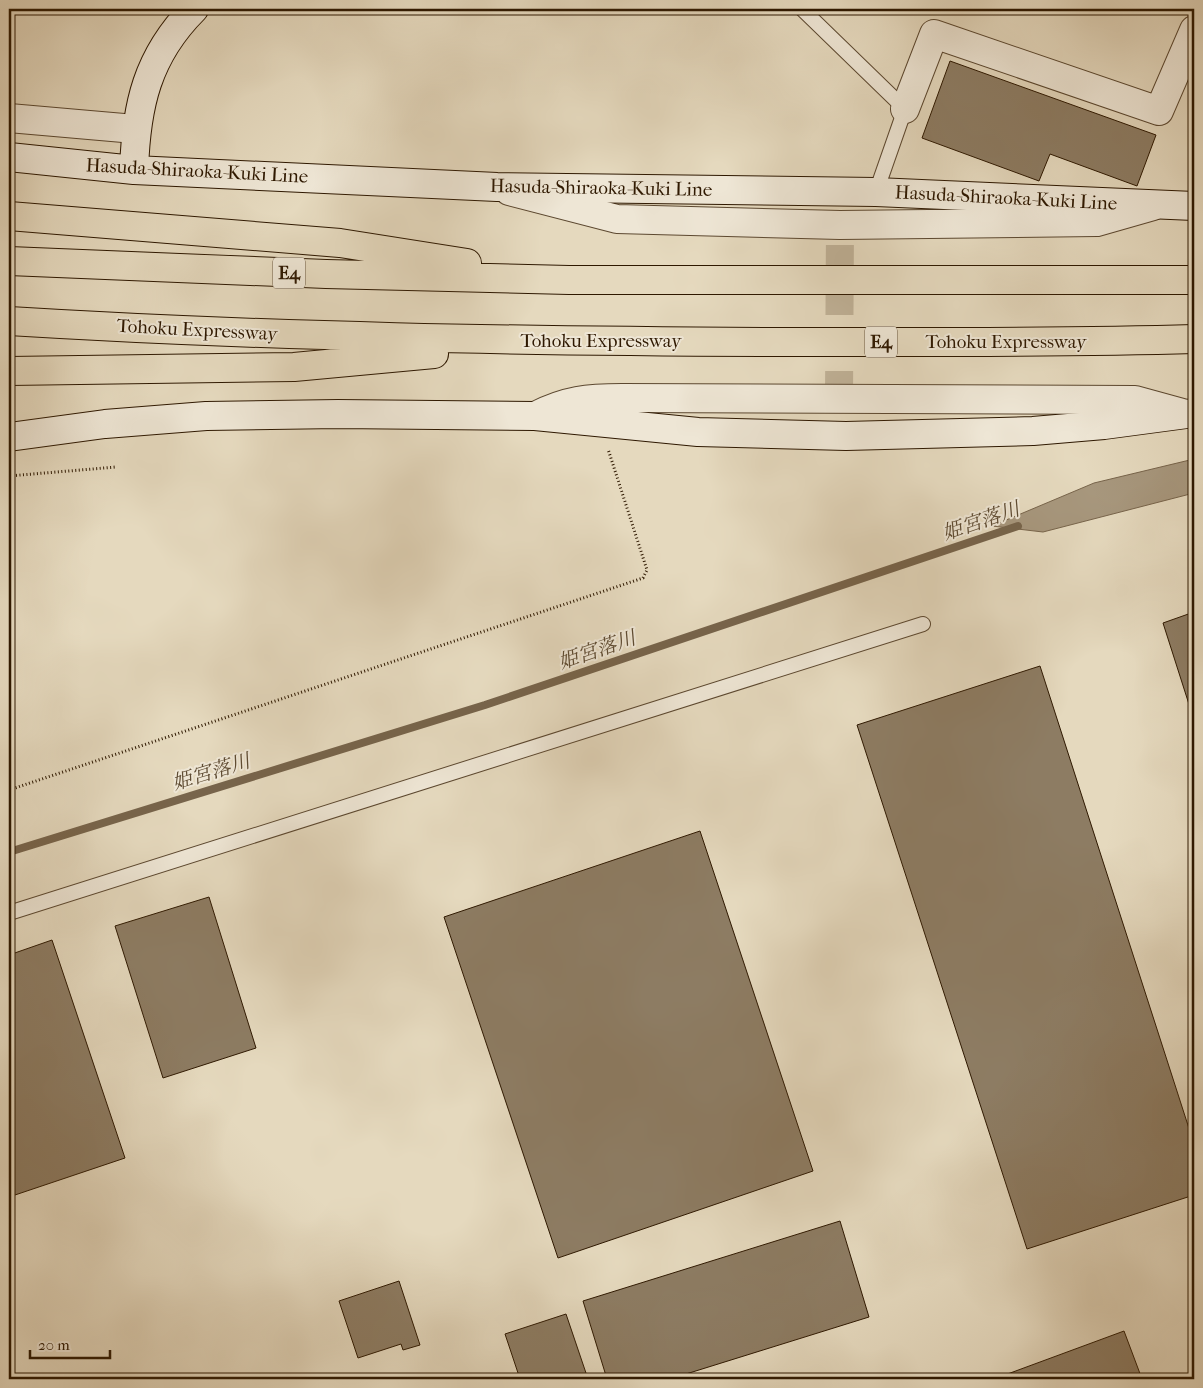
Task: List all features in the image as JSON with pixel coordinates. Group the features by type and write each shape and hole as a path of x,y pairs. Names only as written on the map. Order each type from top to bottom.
{"highway":[{"path":"9,216 340,243 569,280"},
{"name":"E4","path":"9,261 326,274 569,280 1194,280"},
{"name":"Tohoku Expressway","path":"9,321 326,336 567,341 1087,342 1194,339"},
{"path":"9,371 294,367 567,341"}],"street":[{"path":"134,170 136,129 142,96 161,51 194,9"},
{"path":"905,109 934,34 1158,111 1194,30"},
{"path":"9,118 136,129"},
{"name":"Hasuda-Shiraoka-Kuki Line","path":"9,157 134,170 497,187 876,192 1194,206"},
{"path":"497,187 618,219 801,224 1097,222 1159,204"},
{"path":"535,416 555,405 584,398 1135,400 1190,414"},
{"path":"9,437 105,424 206,416 338,414 535,416 698,432 846,436 1033,430 1104,425 1190,414"}],"lane":[{"path":"802,9 905,109 876,192"},
{"path":"9,912 923,624"}],"path":[{"path":"9,790 642,578 647,570 607,445 605,423"},
{"path":"9,476 116,467"}],"shaded area":[{"path":"1194,459 1194,493 1043,532 992,526 1094,483"}],"building":[{"path":"950,61 1156,135 1137,186 1050,154 1039,181 922,138"},
{"path":"1194,612 1194,720 1163,623"},
{"path":"1040,666 1194,1144 1194,1195 1027,1249 857,725"},
{"path":"700,831 813,1171 558,1258 444,917"},
{"path":"209,897 256,1048 163,1078 115,926"},
{"path":"52,940 125,1158 9,1197 9,955"},
{"path":"840,1221 869,1317 670,1379 607,1379 583,1301"},
{"path":"399,1281 420,1345 403,1350 401,1344 358,1358 339,1301"},
{"path":"566,1314 588,1379 520,1379 505,1334"},
{"path":"1124,1331 1142,1379 994,1379"}],"waterway":[{"name":"姫宮落川","path":"9,852 485,705 1018,526"}],"tunnel":[{"path":"839,399 840,225"}]}
